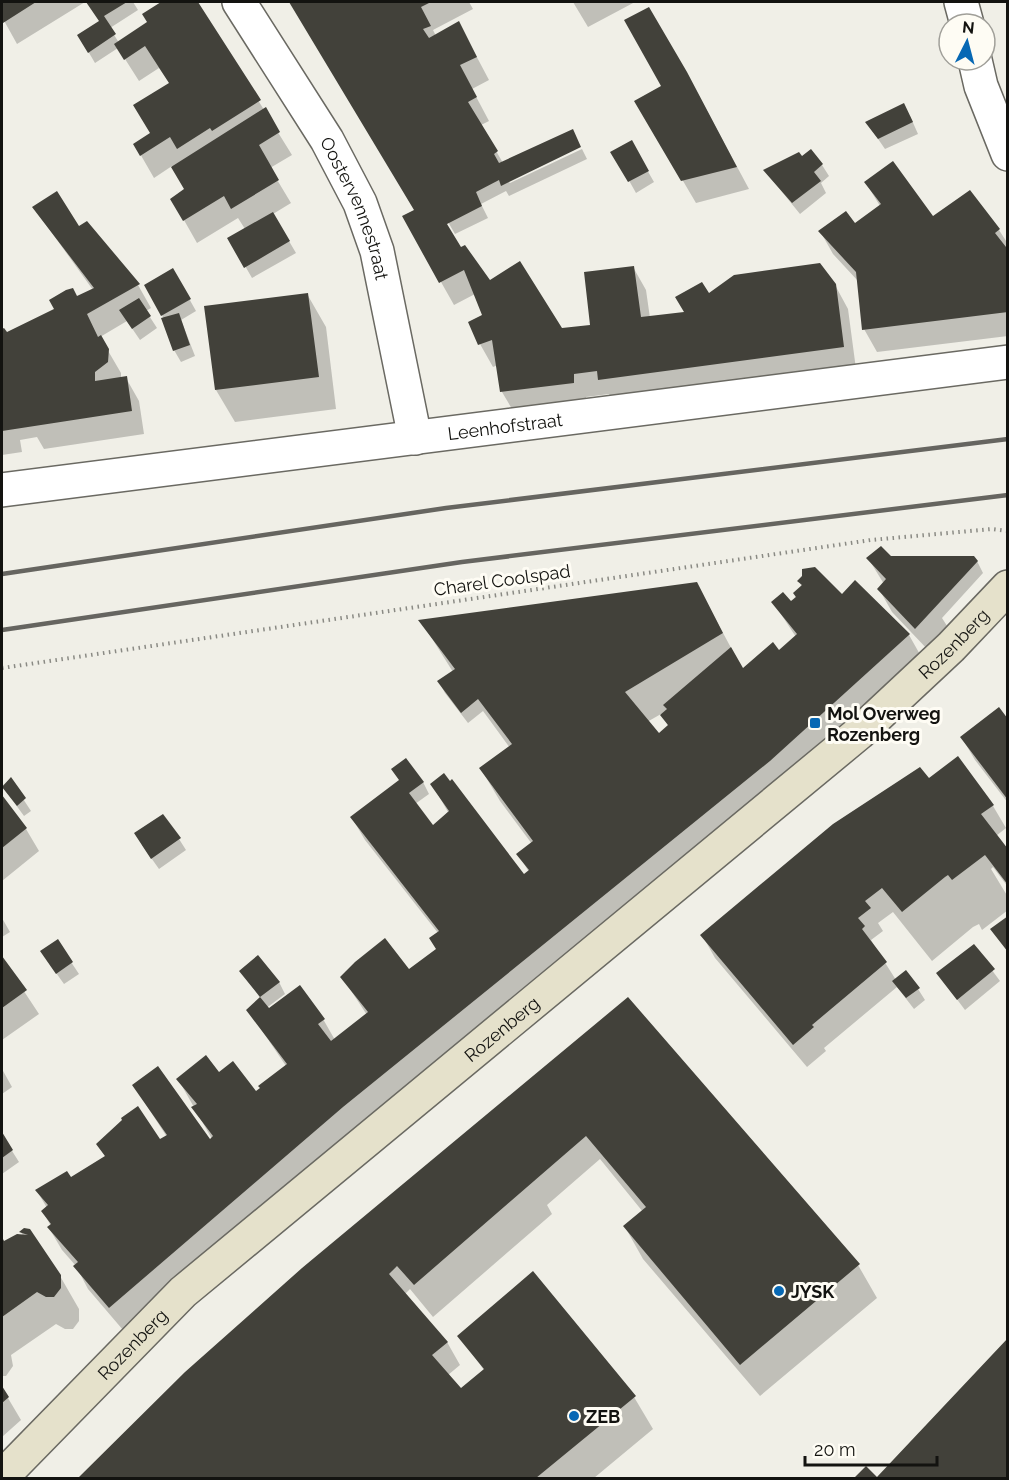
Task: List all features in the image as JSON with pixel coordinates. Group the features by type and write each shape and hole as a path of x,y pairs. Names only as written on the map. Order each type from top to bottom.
{"main road":[{"name":"Rozenberg","path":"2,1477 183,1292 859,733 951,647 1008,587"}],"street":[{"name":"Oostervennestraat","path":"239,2 327,140 360,202 377,251 415,438"},
{"path":"978,72 981,86 1008,154"},
{"name":"Leenhofstraat","path":"2,490 1008,362"}],"path":[{"name":"Charel Coolspad","path":"2,668 871,540 992,529 1008,531"}],"building":[{"path":"2,2 36,2 3,23"},
{"path":"86,2 127,2 104,16 116,34 88,53 77,35 99,21"},
{"path":"161,2 198,2 261,100 212,131 210,128 177,149 170,137 140,156 133,144 150,133 133,105 169,83 145,46 124,60 114,44 147,22 142,14"},
{"path":"289,2 431,2 421,7 431,26 423,29 429,38 459,21 477,57 460,65 477,97 468,102 498,151 494,154 499,163 573,129 581,147 501,186 499,180 476,192 482,206 447,224 461,247 465,245 490,280 520,261 562,328 590,325 584,272 634,266 641,317 684,312 675,297 702,282 709,293 734,275 820,263 836,284 844,347 598,380 597,371 574,374 574,383 500,392 492,340 478,345 468,322 482,315 464,270 439,283 402,216 414,210"},
{"path":"649,7 687,72 737,167 681,181 634,101 661,86 624,20"},
{"path":"904,103 913,122 878,139 865,122"},
{"path":"266,107 280,132 259,145 279,180 231,209 224,196 183,221 170,199 184,189 171,167"},
{"path":"632,140 649,171 628,182 610,152"},
{"path":"811,149 823,164 814,172 821,181 792,203 763,170 799,152 802,156"},
{"path":"893,161 933,216 970,190 1000,229 995,233 1006,247 1008,258 1008,312 862,330 856,272 818,231 846,211 855,223 881,204 864,182"},
{"path":"57,191 79,226 87,221 140,284 87,314 98,337 101,335 109,349 108,362 95,372 95,381 127,376 132,411 2,431 2,329 4,328 7,332 54,309 49,300 66,290 73,288 77,296 94,288 32,207"},
{"path":"273,212 290,241 244,268 227,238"},
{"path":"173,268 191,299 161,316 144,285"},
{"path":"308,293 319,377 215,390 204,306"},
{"path":"139,298 151,316 132,329 119,310"},
{"path":"179,313 190,345 173,351 161,318"},
{"path":"881,546 891,556 974,556 978,561 915,629 877,589 886,579 866,558"},
{"path":"815,567 842,594 855,580 910,634 770,761 343,1107 109,1308 73,1266 78,1262 47,1227 51,1224 41,1211 48,1205 35,1190 67,1171 71,1177 105,1156 96,1144 122,1120 121,1118 138,1106 160,1139 167,1135 132,1085 158,1066 210,1139 213,1136 191,1107 197,1104 176,1079 206,1055 219,1072 233,1061 256,1091 260,1088 258,1086 287,1064 246,1010 260,997 269,1008 300,985 325,1019 318,1024 331,1041 368,1012 340,977 355,962 385,938 409,969 436,949 429,938 439,931 350,817 399,780 391,769 406,758 424,782 409,793 433,825 449,811 430,784 444,773 450,781 452,779 524,874 529,870 516,854 533,841 479,768 512,744 478,699 461,713 437,681 455,669 418,620 697,582 723,633 625,692 659,733 668,725 660,715 667,709 663,705 731,647 743,668 773,642 779,650 797,634 771,602 783,592 791,601 796,597 793,593 802,585 797,581 802,576 802,569"},
{"path":"999,707 1008,719 1008,800 960,737"},
{"path":"958,756 994,805 981,814 1008,849 1008,885 985,855 952,880 948,875 945,877 902,912 882,888 865,901 871,908 858,918 865,926 862,929 887,962 812,1025 814,1027 793,1045 700,935 833,824 920,767 929,778"},
{"path":"11,777 26,798 17,806 2,787"},
{"path":"2,795 27,828 2,848"},
{"path":"163,814 181,838 151,859 134,833"},
{"path":"1008,916 1008,952 990,929"},
{"path":"58,939 73,962 56,974 40,951"},
{"path":"974,944 995,969 957,1000 936,973"},
{"path":"258,955 280,982 260,997 239,971"},
{"path":"2,956 27,990 2,1008"},
{"path":"906,970 920,988 906,998 892,981"},
{"path":"628,997 860,1264 740,1365 623,1226 646,1207 586,1136 414,1285 397,1266 389,1274 448,1342 432,1355 461,1388 484,1369 457,1336 533,1271 636,1396 536,1478 78,1478 185,1372 302,1268"},
{"path":"2,1132 13,1150 2,1158"},
{"path":"24,1228 30,1229 61,1275 61,1288 54,1297 46,1297 37,1292 2,1317 2,1237 4,1241 17,1234 28,1235 19,1232"},
{"path":"1008,1338 1008,1478 854,1478 866,1466 877,1477"},
{"path":"2,1386 9,1397 2,1403"}],"railway":[{"path":"2,574 446,508 1008,439"},
{"path":"2,630 462,562 1008,495"}],"place":[{"name":"Mol Overweg Rozenberg","path":"815,723"},
{"name":"JYSK","path":"779,1291"},
{"name":"ZEB","path":"574,1416"}]}
